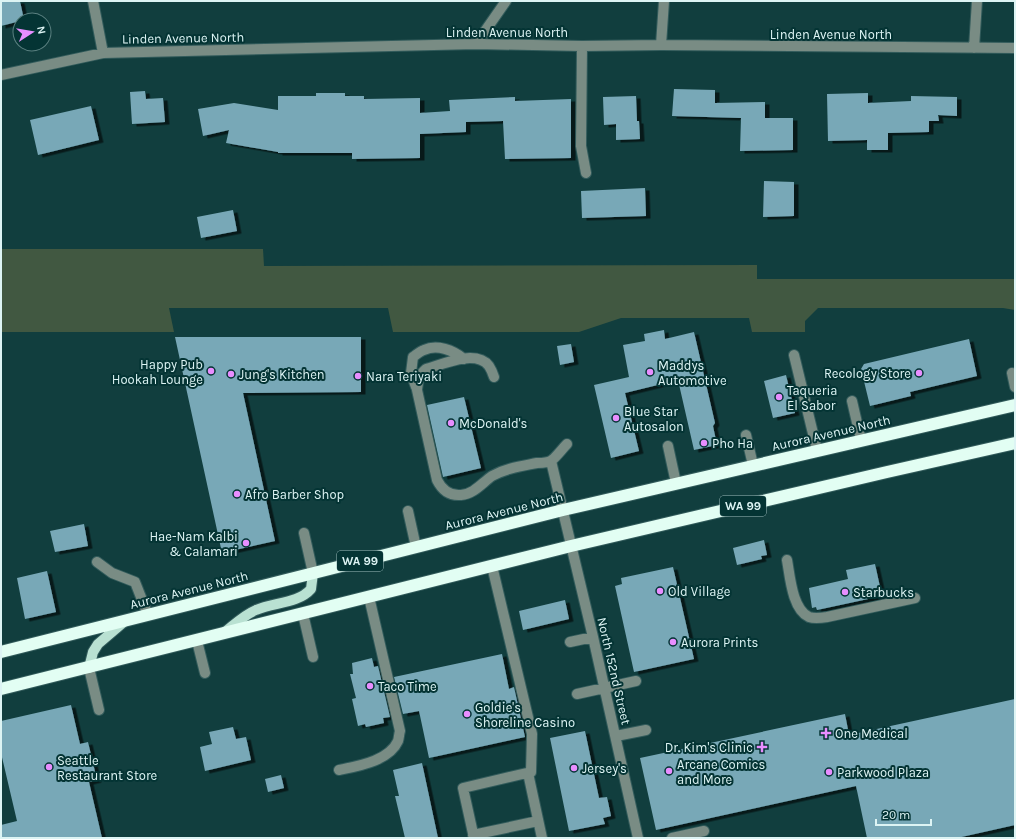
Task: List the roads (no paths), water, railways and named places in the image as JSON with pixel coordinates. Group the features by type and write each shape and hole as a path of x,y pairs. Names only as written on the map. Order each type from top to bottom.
{"highway":[{"name":"Aurora Avenue North","path":"1,652 563,510 1015,405"},
{"name":"WA 99","path":"1,689 222,635 572,546 872,475 1015,443"}],"main road":[{"path":"222,635 245,616 255,610 303,596 311,589 313,573"},
{"path":"89,668 92,652 98,644 125,621"}],"street":[{"path":"93,1 103,53"},
{"path":"476,44 506,1"},
{"path":"661,45 664,1"},
{"path":"974,48 977,1"},
{"name":"Linden Avenue North","path":"1,75 103,53 476,44 582,46 661,45 1015,48"},
{"path":"582,46 581,146 586,173"},
{"path":"464,359 457,353 440,348 424,350 413,357 411,373 417,390 437,480 440,487 446,492 453,495 462,495 472,492 492,476 514,467 551,461 567,444"},
{"path":"794,355 816,450"},
{"path":"417,390 418,380 426,369 464,359 477,358 484,361 489,366 494,378"},
{"path":"1012,373 1015,387"},
{"path":"852,401 861,440"},
{"path":"746,435 753,465"},
{"path":"668,446 676,483"},
{"name":"North 152nd Street","path":"551,461 616,736 638,838"},
{"path":"408,511 416,547"},
{"path":"304,532 313,573"},
{"path":"786,560 795,599 803,612 808,616 816,618 827,617 914,598"},
{"path":"98,562 112,573 135,582 148,615"},
{"path":"492,566 532,734 531,772 463,788 474,837 538,821"},
{"path":"339,770 370,763 383,755 398,741 400,731 369,597"},
{"path":"303,614 313,657"},
{"path":"570,642 593,637"},
{"path":"197,641 205,673"},
{"path":"89,668 99,710"},
{"path":"577,694 636,681"},
{"path":"616,736 646,730"},
{"path":"528,773 542,838"},
{"path":"672,838 704,831"}],"place":[{"name":"Happy Pub Hookah Lounge","path":"211,371"},
{"name":"Maddys Automotive","path":"650,372"},
{"name":"Recology Store","path":"919,373"},
{"name":"Jung's Kitchen","path":"231,374"},
{"name":"Nara Teriyaki","path":"358,376"},
{"name":"Taqueria El Sabor","path":"779,397"},
{"name":"Blue Star Autosalon","path":"616,418"},
{"name":"McDonald's","path":"451,423"},
{"name":"Pho Ha","path":"704,443"},
{"name":"Afro Barber Shop","path":"237,494"},
{"name":"Hae-Nam Kalbi & Calamari","path":"246,543"},
{"name":"Old Village","path":"660,591"},
{"name":"Starbucks","path":"845,592"},
{"name":"Aurora Prints","path":"673,642"},
{"name":"Taco Time","path":"370,686"},
{"name":"Goldie's Shoreline Casino","path":"467,714"},
{"name":"One Medical","path":"826,733"},
{"name":"Dr. Kim's Clinic","path":"762,747"},
{"name":"Seattle Restaurant Store","path":"49,767"},
{"name":"Jersey's","path":"574,768"},
{"name":"Arcane Comics and More","path":"669,771"},
{"name":"Parkwood Plaza","path":"829,772"}]}
